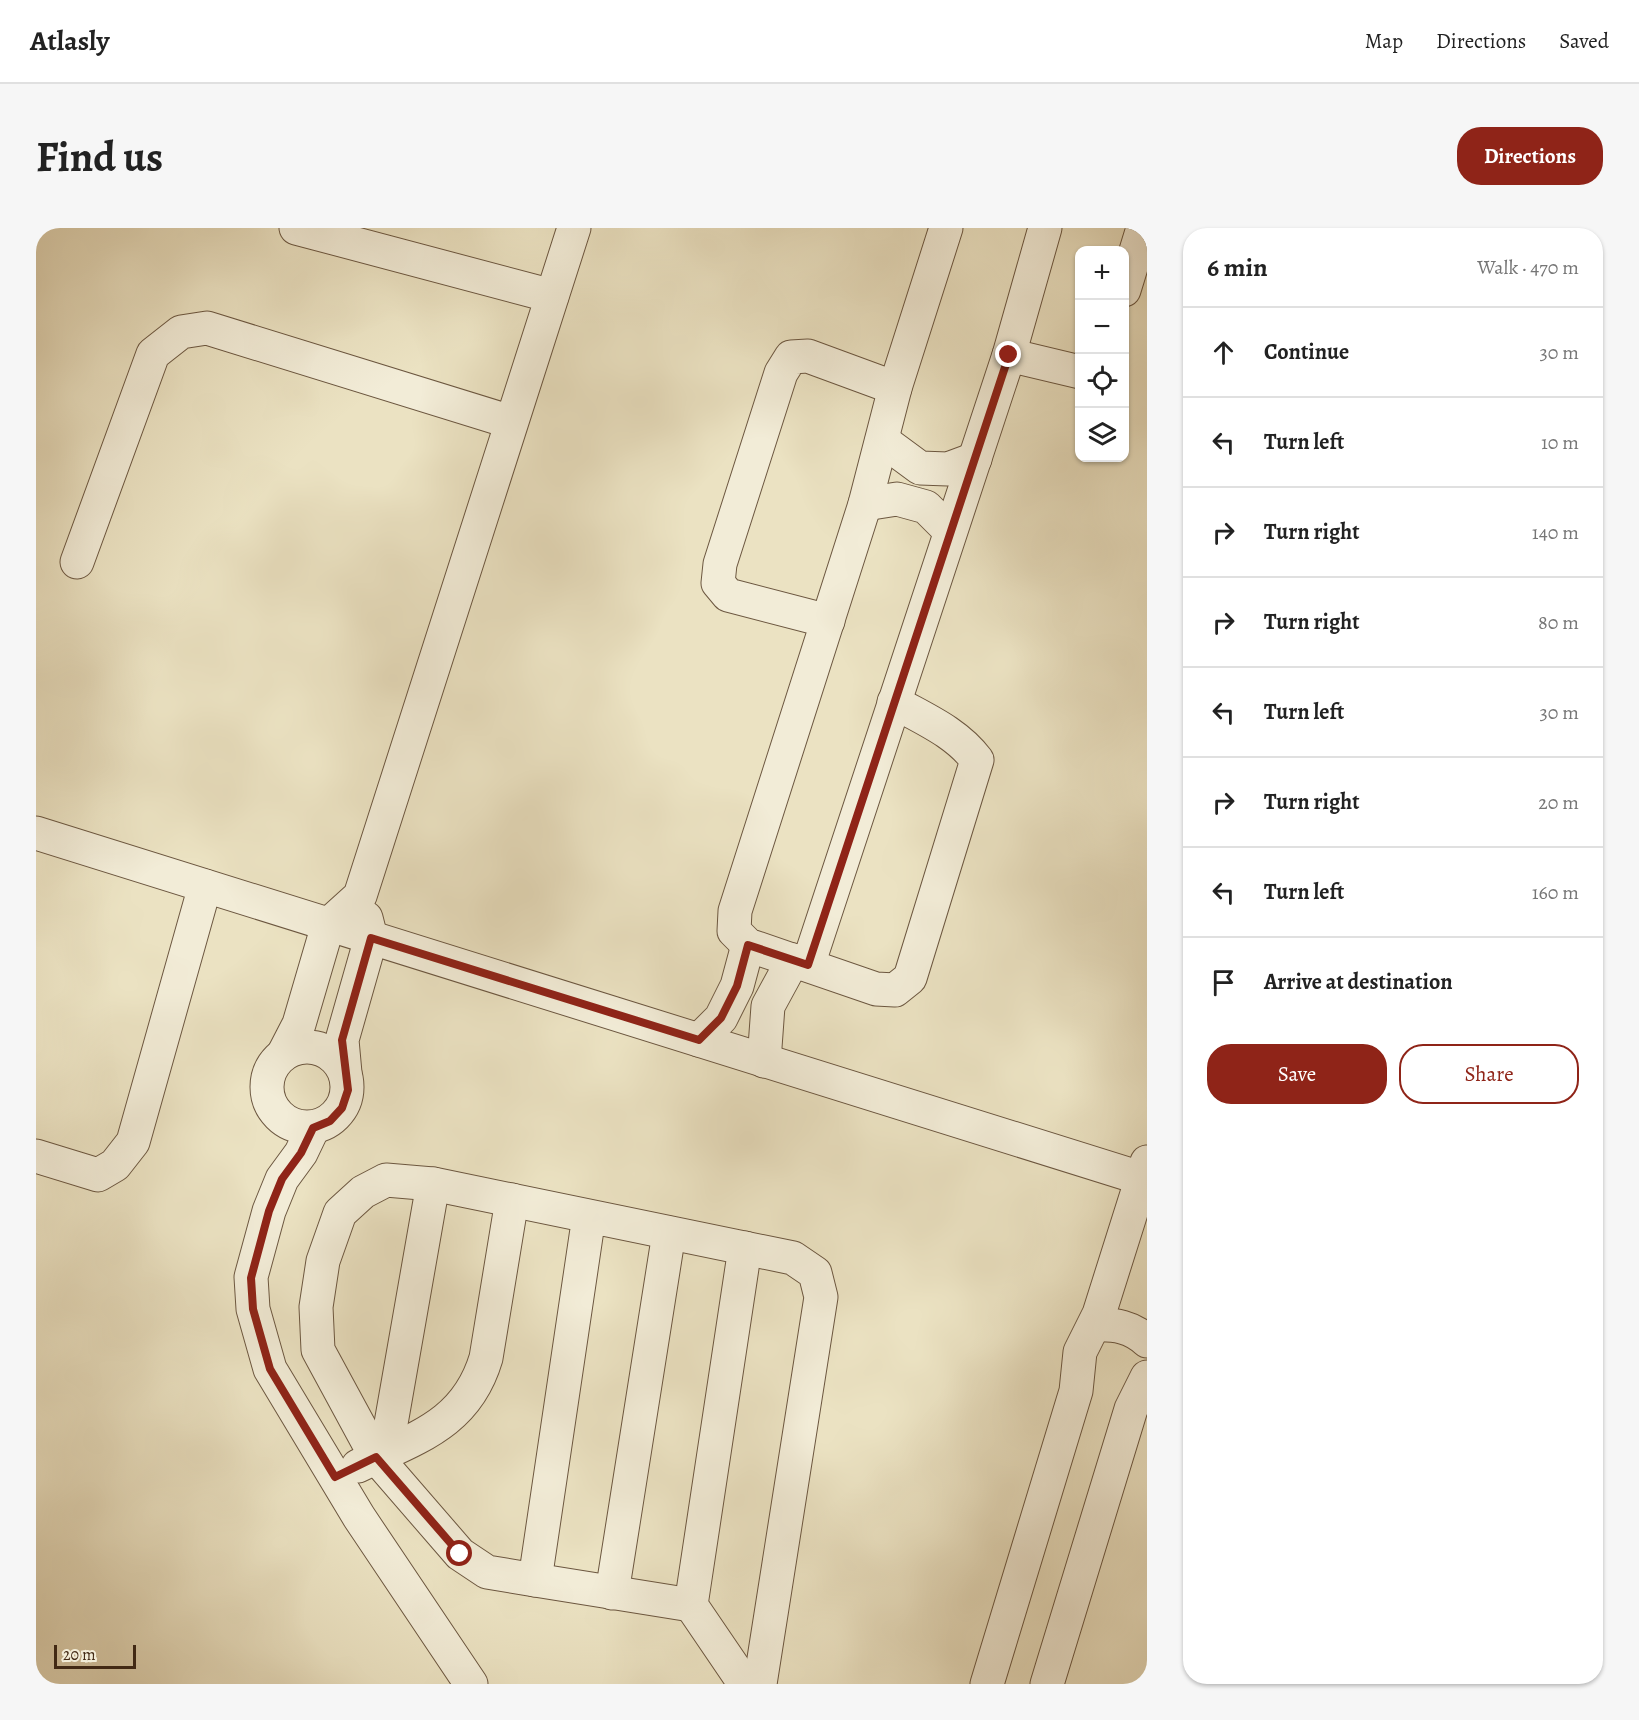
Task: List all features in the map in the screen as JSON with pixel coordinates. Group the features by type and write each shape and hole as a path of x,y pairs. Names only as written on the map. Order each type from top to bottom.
{"lane":[{"path":"296,228 552,296"},
{"path":"360,896 371,938 342,1040 348,1090 342,1108 330,1121 313,1128 295,1126 279,1116 269,1101 266,1083 272,1066 284,1053 299,1024 328,925 360,896 574,228"},
{"path":"894,702 948,732 967,746 977,760 910,978 896,990 876,989 748,945 735,931 735,912 865,504 895,388 946,228"},
{"path":"764,1061 768,1005 801,963 894,702 975,459 1009,355 1045,228"},
{"path":"1129,276 1143,228"},
{"path":"77,562 153,354 181,332 207,328 511,422"},
{"path":"1009,355 1075,371"},
{"path":"828,621 728,595 718,583 720,564 781,373 791,357 808,356 895,388"},
{"path":"882,440 920,468 948,469 975,459"},
{"path":"865,504 897,499 926,507 950,531"},
{"path":"36,833 764,1061 1145,1174 1095,1325 1080,1352 1076,1391 987,1684"},
{"path":"36,1156 98,1176 115,1165 133,1142 205,886"},
{"path":"699,1040 721,1018 737,986 748,945"},
{"path":"284,1053 301,1046 320,1048 335,1057 345,1072"},
{"path":"279,1116 282,1179"},
{"path":"313,1128 301,1153 282,1179 269,1211 251,1278 253,1309 270,1369 359,1517 471,1684"},
{"path":"691,1605 487,1572 460,1554 381,1455 318,1350 316,1307 323,1261 340,1213 363,1192 386,1180 433,1184 793,1258 815,1274 821,1297 760,1684"},
{"path":"381,1455 433,1184"},
{"path":"335,1477 434,1429 462,1407 473,1392 486,1358 512,1200"},
{"path":"535,1580 589,1216"},
{"path":"612,1593 669,1233"},
{"path":"745,1248 691,1605 740,1677 754,1684"},
{"path":"1095,1325 1111,1324 1127,1328 1147,1341"},
{"path":"1047,1684 1131,1409 1147,1377"}],"route":[{"path":"460,1554 376,1457 335,1477 270,1369 253,1309 251,1278 269,1211 282,1179 301,1153 313,1128 330,1121 342,1108 348,1090 342,1040 371,938 699,1040 721,1018 737,986 748,945 808,965 1009,355"}]}
